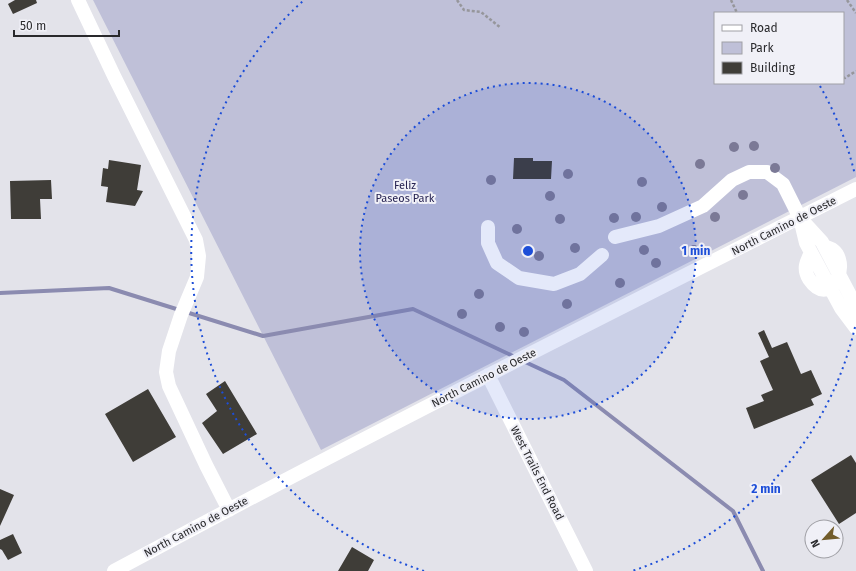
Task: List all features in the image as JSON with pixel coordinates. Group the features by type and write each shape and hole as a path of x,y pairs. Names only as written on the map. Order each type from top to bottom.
{"street":[{"path":"78,0 114,76 196,240 199,256 197,277 181,315 169,351 166,372 170,386 199,451 229,510"},
{"path":"615,236 659,226 703,206 732,180 749,172 767,172 782,184 800,218 806,243 811,253 841,308 855,326"},
{"name":"North Camino de Oeste","path":"114,571 488,375 856,189"},
{"path":"800,218 822,242 856,306 855,326"},
{"path":"488,227 488,243 497,263 519,278 554,284 580,274 602,255"},
{"path":"830,289 842,280"},
{"name":"West Trails End Road","path":"488,375 586,571"}],"path":[{"path":"457,0 464,10 481,12 501,28"},
{"path":"730,0 736,12"},
{"path":"847,0 856,13"},
{"path":"844,78 856,71"}],"green space":[{"name":"Feliz Paseos Park","path":"93,0 856,0 856,177 321,450"}],"building":[{"path":"15,0 36,0 37,3 13,14 8,4"},
{"path":"514,158 533,158 533,161 552,161 551,179 513,179"},
{"path":"109,160 141,165 137,190 143,191 135,206 106,202 108,187 101,186 103,168 108,169"},
{"path":"51,180 52,199 40,199 41,219 11,219 10,181"},
{"path":"764,330 772,348 787,342 801,374 811,370 822,394 811,399 814,405 754,429 746,408 764,401 761,395 773,390 760,361 769,357 758,333"},
{"path":"225,381 257,434 223,454 202,423 217,411 206,394"},
{"path":"148,389 176,437 133,462 105,414"},
{"path":"851,455 856,463 856,513 844,521 844,519 836,519 811,480"},
{"path":"0,489 14,495 0,526"},
{"path":"13,534 22,553 8,560 0,549 0,540"},
{"path":"352,547 374,560 368,571 338,571"}],"waterway":[{"path":"0,293 109,288 263,336 413,309 515,357"},
{"path":"523,361 564,380 733,511 763,571"}]}
